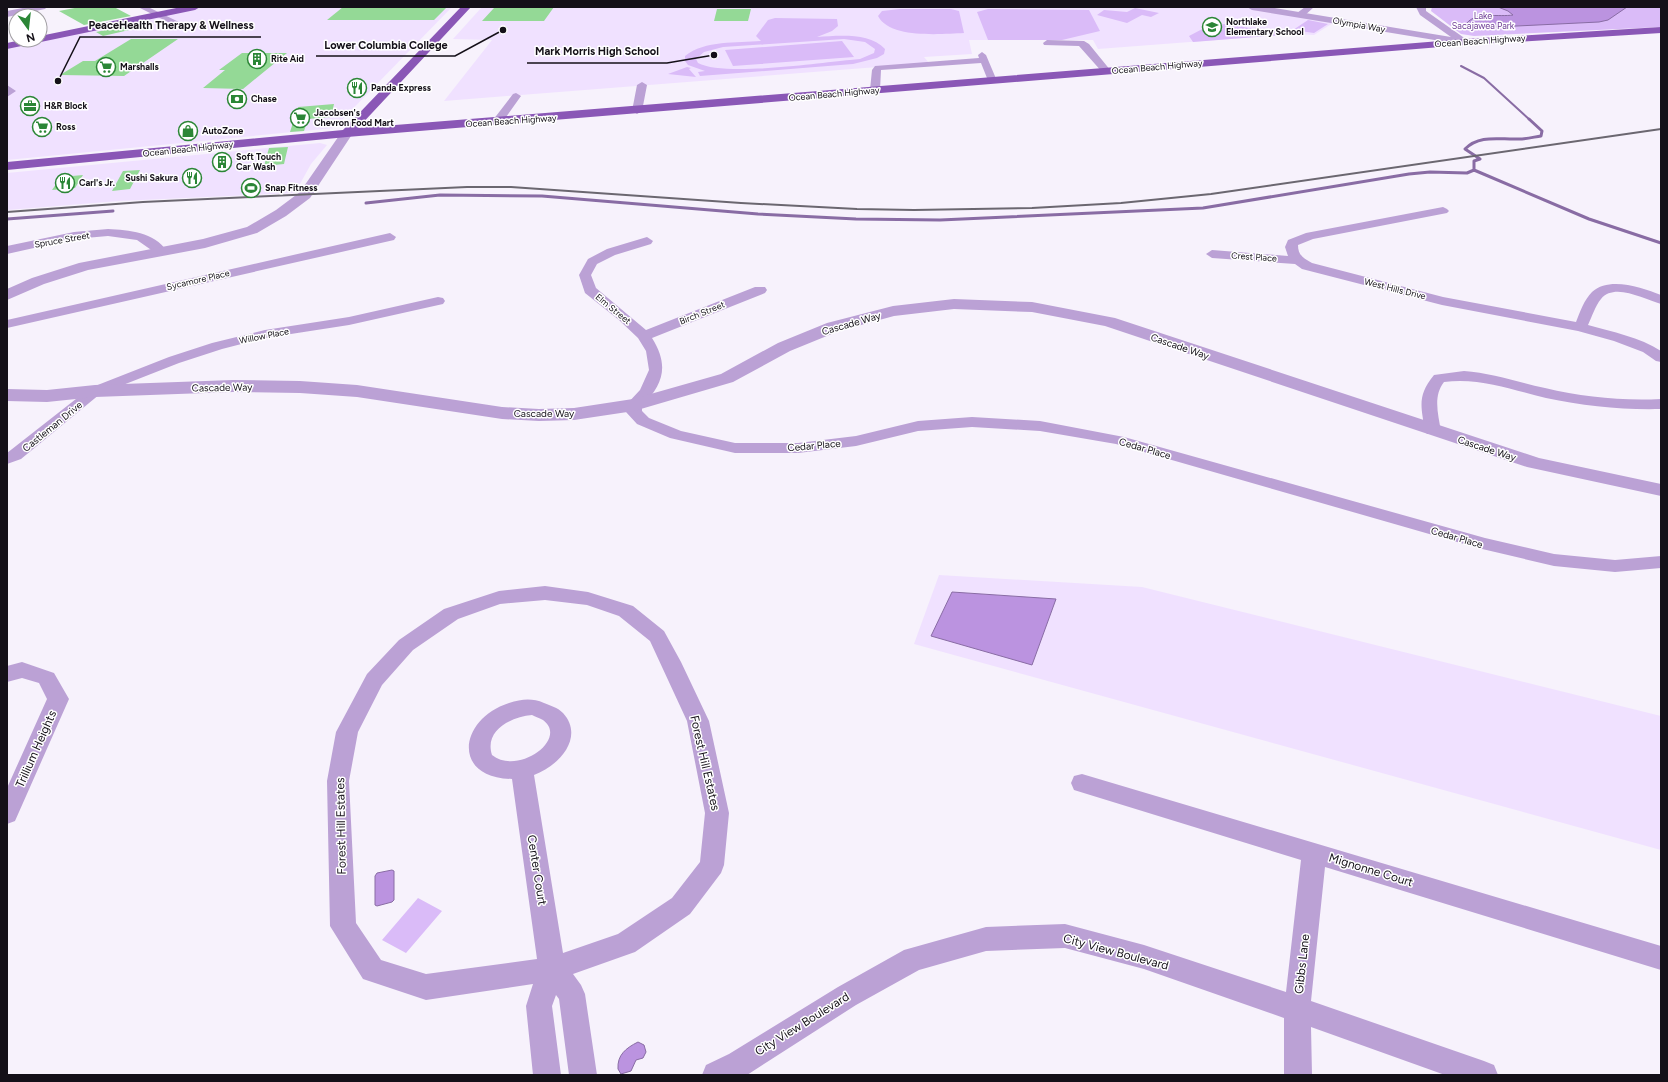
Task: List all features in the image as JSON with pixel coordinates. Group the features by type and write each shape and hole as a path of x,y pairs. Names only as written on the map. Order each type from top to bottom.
{"main road":[{"path":"48,37 177,7"},
{"path":"48,33 195,7"},
{"path":"348,134 466,7"},
{"name":"Ocean Beach Highway","path":"7,166 348,134 1106,71 1465,42 1661,30"}],"street":[{"path":"7,14 42,7"},
{"path":"142,7 179,24"},
{"name":"Olympia Way","path":"1252,7 1465,42"},
{"path":"1300,15 1310,7"},
{"path":"1419,8 1465,42"},
{"path":"1047,43 1081,44 1086,46 1106,71"},
{"path":"875,90 876,70 883,67 982,58 992,81"},
{"path":"637,111 642,85"},
{"path":"496,122 516,96"},
{"path":"7,295 38,281 85,266 205,243 252,230 281,213 305,195 348,134"},
{"path":"1296,260 1291,250 1292,243 1310,236 1443,211"},
{"name":"Spruce Street","path":"7,250 85,234 115,233 142,238 161,251"},
{"name":"Sycamore Place","path":"7,324 390,237"},
{"name":"Elm Street","path":"634,405 647,392 656,370 652,351 644,336 624,317 590,290 585,275 592,262 611,252 647,241"},
{"name":"Crest Place","path":"1212,254 1296,260"},
{"name":"West Hills Drive","path":"1296,260 1307,266 1442,301 1580,327 1620,338 1648,349 1661,358"},
{"path":"1580,327 1596,296 1606,290 1628,289 1661,300"},
{"name":"Birch Street","path":"644,336 760,290"},
{"name":"Willow Place","path":"95,391 216,346 265,334 349,321 438,301"},
{"name":"Cascade Way","path":"7,395 47,396 95,391 233,386 300,387 357,391 462,408 539,415 574,414 634,405 727,378 784,347 833,327 893,311 954,304 1032,307 1109,322 1433,431 1534,463 1661,490"},
{"path":"1433,431 1429,404 1431,388 1439,378 1459,374 1487,377 1527,389 1593,403 1635,406 1661,404"},
{"name":"Castleman Drive","path":"7,459 15,456 95,391"},
{"name":"Cedar Place","path":"634,405 634,412 643,421 669,432 735,448 798,448 856,441 918,426 972,422 1040,426 1118,440 1484,544 1531,555 1554,560 1615,566 1661,562"},
{"name":"Forest Hill Estates","path":"545,593 588,599 626,611 656,636 671,662 698,721 717,813 712,865 681,906 626,943 552,969 426,987 372,970 344,926 338,781 347,732 374,680 406,646 451,614 499,598 545,593"},
{"name":"Trillium Heights","path":"7,674 22,670 47,678 58,699 14,783 7,814"},
{"name":"Center Court","path":"522,770 552,969 539,1006 547,1075"},
{"name":"Mignonne Court","path":"1082,783 1661,958"},
{"name":"Gibbs Lane","path":"1298,1075 1298,1008 1314,853"},
{"name":"City View Boulevard","path":"716,1075 739,1064 847,996 912,960 986,939 1065,936 1144,957 1298,1008 1484,1075"},
{"path":"552,969 572,994 583,1075"}],"shaded area":[{"path":"203,7 452,7 334,128 7,160 7,48 48,48 48,39"},
{"path":"482,7 1244,7 1333,23 1314,35 1294,34 1098,49 1093,40 969,40 972,54 924,57 929,63 444,101 492,40 453,39"},
{"path":"1498,7 1627,7 1608,20 1599,22 1476,28 1467,23 1476,17 1513,15"},
{"path":"320,143 327,145 311,164 295,193 119,201 7,210 7,173"},
{"path":"939,575 1142,587 1661,716 1661,850 914,644"},
{"path":"952,592 1056,599 1032,665 931,636"},
{"path":"392,870 394,871 394,900 392,902 377,906 375,905 375,876 377,873"},
{"path":"638,1042 644,1045 646,1052 643,1058 636,1060 631,1071 621,1074 618,1069 618,1064 623,1052"}],"green space":[{"name":"Lake Sacajawea Park","path":"1432,7 1661,7 1661,27 1474,36 1461,34 1431,11"},
{"path":"1135,8 1159,13 1151,17 1142,15 1127,23 1097,15 1104,10 1127,12"},
{"path":"900,9 951,9 959,11 964,33 917,34 904,32 884,23 878,16 882,11"},
{"path":"988,9 1089,10 1100,31 1062,40 988,40 977,12"},
{"path":"775,18 837,19 838,26 832,31 817,37 862,37 871,40 885,49 884,54 877,58 853,64 700,76 698,72 705,71 688,65 685,61 685,56 702,47 722,43 761,41 756,36 768,20","holes":["844,39 865,42 875,49 874,53 860,59 794,66 728,69 711,67 698,63 696,59 704,52 723,47"]},
{"path":"1308,20 1328,24 1314,33 1293,30"},
{"path":"1226,24 1266,31 1289,31 1295,34 1193,42 1189,36 1210,25"},
{"path":"842,41 854,57 733,66 725,50"},
{"path":"687,67 691,68 689,69 696,77 668,74"},
{"path":"418,898 442,911 406,953 382,940"}],"building":[{"path":"80,7 114,7 131,16 84,25 59,11"},
{"path":"343,7 447,7 434,20 327,20"},
{"path":"554,7 544,21 482,21 494,8"},
{"path":"717,9 751,9 748,21 714,21"},
{"path":"144,22 151,25 103,36 96,32"},
{"path":"131,39 178,39 124,76 60,75 83,61 95,61"},
{"path":"242,53 287,53 243,89 203,88 225,70 219,70"},
{"path":"334,104 331,117 308,119 304,131 290,132 298,107"},
{"path":"288,147 284,164 264,166 269,148"},
{"path":"140,170 130,189 112,191 123,171"},
{"name":"Carl's Jr.","path":"83,175 75,188 52,190 61,177"}],"waterway":[{"path":"1461,66 1484,78 1530,120"},
{"path":"1474,170 1474,161 1480,159 1465,149 1477,141 1490,139 1522,139 1541,136 1542,131 1529,119"},
{"path":"366,203 440,195 542,196 758,214 856,219 940,220 1203,208 1409,174 1430,172 1467,173 1474,170"},
{"path":"1474,170 1589,219 1661,243"},
{"path":"7,219 113,211"}],"railway":[{"path":"7,212 143,202 467,187 511,187 741,203 857,209 914,210 1032,208 1121,203 1211,194 1661,129"}],"place":[{"name":"Northlake Elementary School","path":"1212,27"},
{"name":"Lower Columbia College","path":"503,30"},
{"name":"Mark Morris High School","path":"714,55"},
{"name":"Rite Aid","path":"257,59"},
{"name":"Marshalls","path":"106,67"},
{"name":"PeaceHealth Therapy & Wellness","path":"58,81"},
{"name":"Panda Express","path":"357,88"},
{"name":"Chase","path":"237,99"},
{"name":"H&R Block","path":"30,106"},
{"name":"Jacobsen's Chevron Food Mart","path":"300,118"},
{"name":"Ross","path":"42,127"},
{"name":"AutoZone","path":"188,131"},
{"name":"Soft Touch Car Wash","path":"222,162"},
{"name":"Sushi Sakura","path":"192,178"},
{"name":"Carl's Jr.","path":"65,183"},
{"name":"Snap Fitness","path":"251,188"}]}
